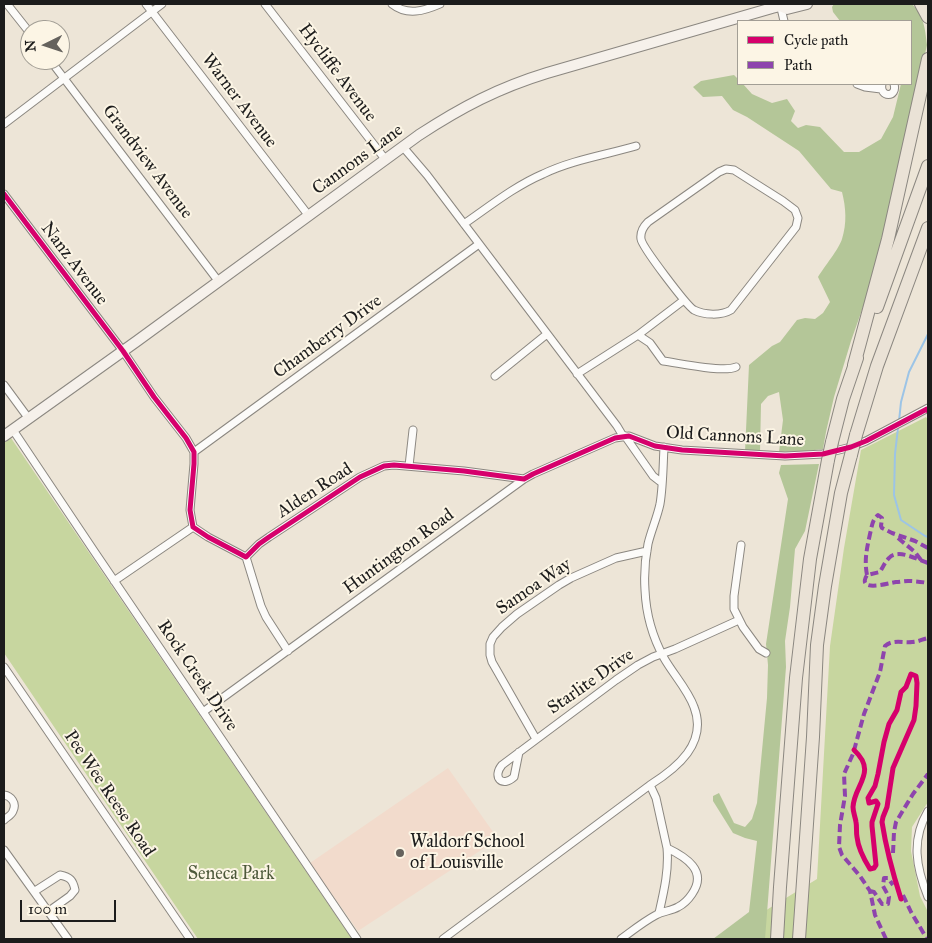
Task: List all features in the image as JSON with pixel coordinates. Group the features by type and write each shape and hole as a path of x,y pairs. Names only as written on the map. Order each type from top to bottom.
{"highway":[{"path":"921,4 928,17"},
{"path":"777,939 796,678 810,558 832,442 888,239 928,59"},
{"path":"854,365 886,284 928,166"},
{"path":"799,939 813,737 816,645 841,493 877,366 927,231"}],"main road":[{"name":"Cannons Lane","path":"4,436 219,282 385,159 462,108 521,81 772,8 780,4 787,9 807,4"}],"street":[{"path":"7,4 20,20"},
{"name":"Warner Avenue","path":"146,4 309,216"},
{"path":"4,124 162,4"},
{"name":"Hycliffe Avenue","path":"266,4 385,159"},
{"path":"392,4 408,11 426,10 440,4"},
{"path":"780,4 784,20"},
{"name":"Grandview Avenue","path":"58,70 219,282"},
{"path":"859,85 864,87 882,86 884,93 890,94 895,89 894,85"},
{"path":"464,224 513,190 543,174 574,162 636,146"},
{"path":"404,147 480,244 653,476 662,483"},
{"path":"726,169 734,170 741,174 795,210 798,218 796,227 731,310 723,314 700,312 690,308 684,300 643,244 641,234 648,222 726,169"},
{"name":"Nanz Avenue","path":"4,194 123,351 154,397 186,438 194,452"},
{"name":"Chamberry Drive","path":"194,452 480,244"},
{"path":"577,374 638,335 684,300"},
{"path":"495,376 547,334"},
{"path":"638,335 650,343 663,361 717,369 736,367"},
{"path":"4,386 29,419"},
{"name":"Old Cannons Lane","path":"624,436 629,436 655,446 682,450 785,456 823,454 866,441 928,409"},
{"name":"Rock Creek Drive","path":"13,430 357,939"},
{"path":"409,466 413,430"},
{"name":"Huntington Road","path":"203,712 524,479 624,436"},
{"path":"443,939 671,771 692,747 697,727 692,701 662,654 651,625 646,603 645,574 647,551 660,504 664,447"},
{"path":"194,452 190,510 193,527 246,557 261,606 288,651"},
{"name":"Alden Road","path":"246,557 258,544 360,477 384,466 394,465 464,471 524,479"},
{"path":"114,581 193,527"},
{"path":"742,545 734,596 734,609 739,620 759,649 766,653"},
{"name":"Samoa Way","path":"536,739 492,662 490,644 493,637 517,614 571,578 616,558 647,551"},
{"name":"Starlite Drive","path":"519,752 627,672 653,657 739,620"},
{"name":"Pee Wee Reese Road","path":"4,666 190,939"},
{"path":"650,785 656,798 668,861 659,913"},
{"path":"4,794 10,797 14,806 13,812 4,820"},
{"path":"928,811 918,836 917,852 918,868 928,896"},
{"path":"621,939 659,913 667,912 687,902 695,890 698,880 695,868 681,855 667,848"},
{"path":"4,850 68,939"},
{"path":"35,891 60,875 68,876 74,882 75,890 70,896 49,911"}],"shaded area":[{"name":"Waldorf School of Louisville","path":"448,768 498,839 358,931 310,863"}],"green space":[{"path":"834,4 912,4 925,28 927,45 876,270 834,397 823,449 779,452 783,420 779,392 768,396 761,404 760,452 745,452 749,365 772,346 780,342 797,320 805,318 815,319 823,313 830,302 818,277 835,253 842,239 845,221 844,204 842,192 831,189 799,151 733,110 722,96 703,97 693,87 701,81 734,75 737,78 737,85 744,85 752,94 772,103 787,99 795,111 791,121 798,128 806,125 820,127 844,152 859,152 881,139 893,117 901,85 912,85 912,20 839,20 833,12 832,7"},
{"path":"926,417 928,420 928,802 912,827 911,851 920,896 928,912 928,939 728,939 768,909 817,879 830,646 861,450"},
{"name":"Seneca Park","path":"11,438 352,939 198,939 4,653 4,443"},
{"path":"819,464 805,531 795,549 785,641 786,667 765,939 713,939 749,912 757,841 733,833 713,801 713,796 719,793 734,823 745,827 752,819 757,803 767,698 768,665 766,644 788,499 779,473 781,465"}],"waterway":[{"path":"899,421 901,402 909,372 928,334"},
{"path":"898,428 894,495 901,520 928,537"}],"marked path":[{"path":"867,575 866,559 868,544 872,523 878,515 882,518 882,528 928,548"},
{"path":"898,538 915,552 921,560"},
{"path":"928,563 903,554 893,555 886,561 880,572 867,575 865,581 866,584 875,586 906,581 928,583"},
{"path":"886,939 875,915 870,891 842,855 839,847 840,825 845,796 844,774 853,754 864,714 880,672 885,646 895,642 914,642 928,638"},
{"path":"893,853 896,822 928,774"},
{"path":"870,891 874,892 882,904 888,904 889,897 883,886 884,878 888,878 893,885"},
{"path":"903,895 927,939"}],"cycle path":[{"path":"4,194 123,351 154,397 186,438 194,452 190,510 193,527 246,557 269,537 360,477 384,466 394,465 464,471 524,479 615,438 629,436 655,446 682,450 785,456 823,454 866,441 927,409 928,411"},
{"path":"854,750 861,758 864,772 854,799 853,809 859,845 870,869 876,865 872,822 878,804 876,801 869,803 868,798 875,786 884,742 889,724 897,710 901,692 906,687 911,674 916,676 914,720 893,768 887,807 882,822 890,861 901,899"}],"place":[{"name":"Waldorf School of Louisville","path":"400,853"}]}
